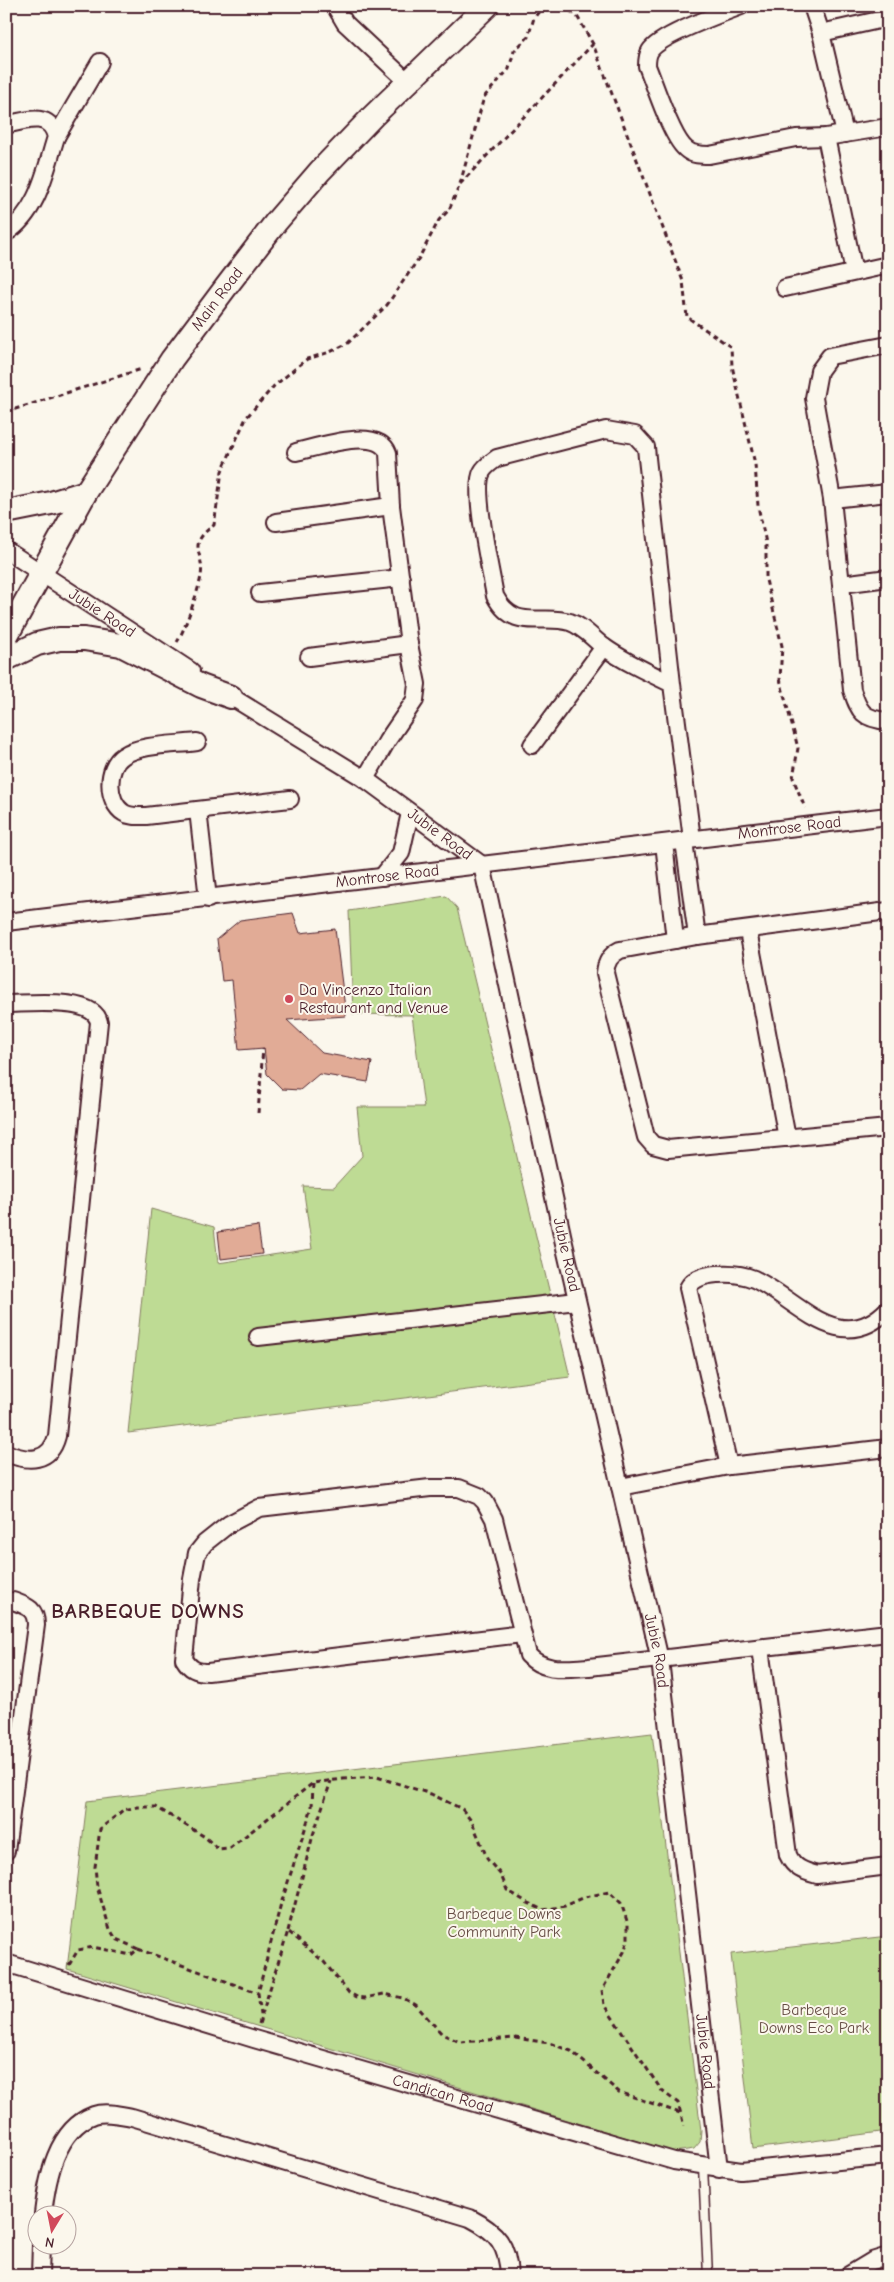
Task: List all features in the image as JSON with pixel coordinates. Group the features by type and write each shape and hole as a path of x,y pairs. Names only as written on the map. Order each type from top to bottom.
{"street":[{"path":"335,6 345,24 408,82"},
{"name":"Main Road","path":"6,637 86,492 172,359 297,196 373,116 487,6"},
{"path":"741,6 669,36 650,50 646,60 676,138 688,151 698,155 709,155 796,138 826,137 888,127"},
{"path":"812,6 845,134"},
{"path":"820,33 888,18"},
{"path":"6,233 19,225 34,203 56,137 100,62"},
{"path":"6,126 31,119 44,120 52,125 56,137"},
{"path":"826,137 854,272"},
{"path":"785,288 888,265"},
{"path":"888,345 830,356 819,371 814,398 832,499 852,690 857,707 864,715 888,721"},
{"path":"672,684 604,647 583,629 570,623 530,620 512,615 501,607 495,596 480,490 482,472 497,458 606,430 635,435 642,440 647,458 672,684 697,936"},
{"path":"296,452 360,439 379,442 388,453 392,506 409,644 417,684 415,700 387,741 365,779"},
{"path":"6,512 42,505 86,492"},
{"path":"832,499 888,492"},
{"path":"276,522 392,506"},
{"name":"Jubie Road","path":"6,550 231,697 365,779 482,865 578,1301 660,1660 711,2168"},
{"path":"260,593 401,578"},
{"path":"842,584 888,578"},
{"path":"6,659 37,644 60,639 84,639 121,645 201,686 231,697"},
{"path":"309,657 409,644"},
{"path":"532,745 604,647"},
{"path":"198,742 133,750 121,757 113,766 110,790 116,805 124,812 134,816 290,799"},
{"path":"198,810 208,899"},
{"path":"382,877 401,853 410,813"},
{"name":"Montrose Road","path":"6,922 888,816"},
{"path":"664,843 675,940"},
{"path":"888,911 697,936 620,950 612,954 605,967 646,1137 653,1145 668,1149 888,1128"},
{"path":"748,930 787,1138"},
{"path":"6,1004 63,1004 80,1006 97,1015 99,1022 57,1436 52,1449 36,1458 22,1459 6,1453"},
{"path":"729,1466 690,1300 688,1288 692,1282 709,1274 741,1275 755,1280 812,1318 834,1326 850,1328 868,1324 880,1317 888,1309"},
{"path":"258,1337 578,1301"},
{"path":"620,1487 729,1466 888,1448"},
{"path":"522,1634 208,1672 194,1670 188,1666 184,1659 192,1579 197,1553 205,1543 229,1524 259,1508 430,1488 459,1488 471,1492 479,1496 490,1510 494,1519 528,1655 535,1663 544,1667 555,1669 589,1667 660,1660 888,1633"},
{"path":"6,1851 36,1625 31,1608 12,1601"},
{"path":"760,1648 788,1854 792,1863 805,1872 817,1874 888,1866"},
{"name":"Candican Road","path":"6,1963 254,2039 649,2154 711,2168 764,2170 888,2156"},
{"path":"45,2204 49,2176 69,2132 94,2115 114,2114 132,2117 470,2218 487,2227 500,2240 508,2263 509,2276"},
{"path":"40,2276 41,2254"},
{"path":"846,2276 872,2261 888,2256"}],"lane":[{"path":"708,2276 711,2168"}],"path":[{"path":"168,656 180,639 193,602 201,576 201,563 197,550 202,533 214,526 222,471 246,418 274,386 301,363 348,343 387,305 419,258 438,220 450,210 460,184 484,97 509,69 514,51 528,37 534,18 543,6"},
{"path":"563,6 576,16 593,44 683,281 687,317 730,347 732,366 755,464 758,506 766,543 766,580 782,646 780,679 798,748 793,778 812,825"},
{"path":"460,184 593,44"},
{"path":"6,412 172,359"},
{"path":"258,1113 263,1048"},
{"path":"258,1993 138,1950 116,1939 110,1929 97,1887 95,1867 100,1829 123,1810 138,1807 156,1807 205,1837 218,1849 230,1848 313,1784 377,1777 431,1794 462,1809 472,1822 488,1860 501,1875 507,1890 528,1904 543,1910 565,1906 585,1897 610,1892 621,1903 628,1924 628,1940 624,1952 602,1990 604,2005 662,2090 678,2102 684,2126"},
{"path":"254,2039 288,1931 310,1844 331,1782"},
{"path":"261,2017 258,1993 280,1907 312,1807 313,1784"},
{"path":"288,1931 324,1962 349,1994 365,1998 384,1994 403,1998 416,2005 442,2034 460,2042 515,2038 549,2043 571,2051 619,2092 681,2113"},
{"path":"62,1980 78,1950 93,1947 131,1955 138,1950"}],"green space":[{"path":"446,896 457,908 570,1377 128,1433 151,1209 214,1227 218,1263 312,1249 303,1186 334,1187 362,1156 357,1107 424,1107 412,1015 353,1014 349,911"},
{"name":"Barbeque Downs Community Park","path":"652,1733 701,2131 700,2142 694,2149 674,2152 67,1969 87,1801"},
{"name":"Barbeque Downs Eco Park","path":"888,1936 888,2131 753,2149 731,1954"}],"building":[{"name":"Da Vincenzo Italian Restaurant and Venue","path":"293,913 300,933 335,929 346,1016 287,1020 322,1053 372,1062 368,1082 319,1074 300,1090 282,1089 267,1074 264,1048 239,1050 232,980 222,981 217,939 240,920"},
{"path":"258,1226 262,1254 221,1259 218,1232"}],"place":[{"name":"Da Vincenzo Italian Restaurant and Venue","path":"289,999"}],"district":[{"name":"BARBEQUE DOWNS","path":"148,1611"}]}
